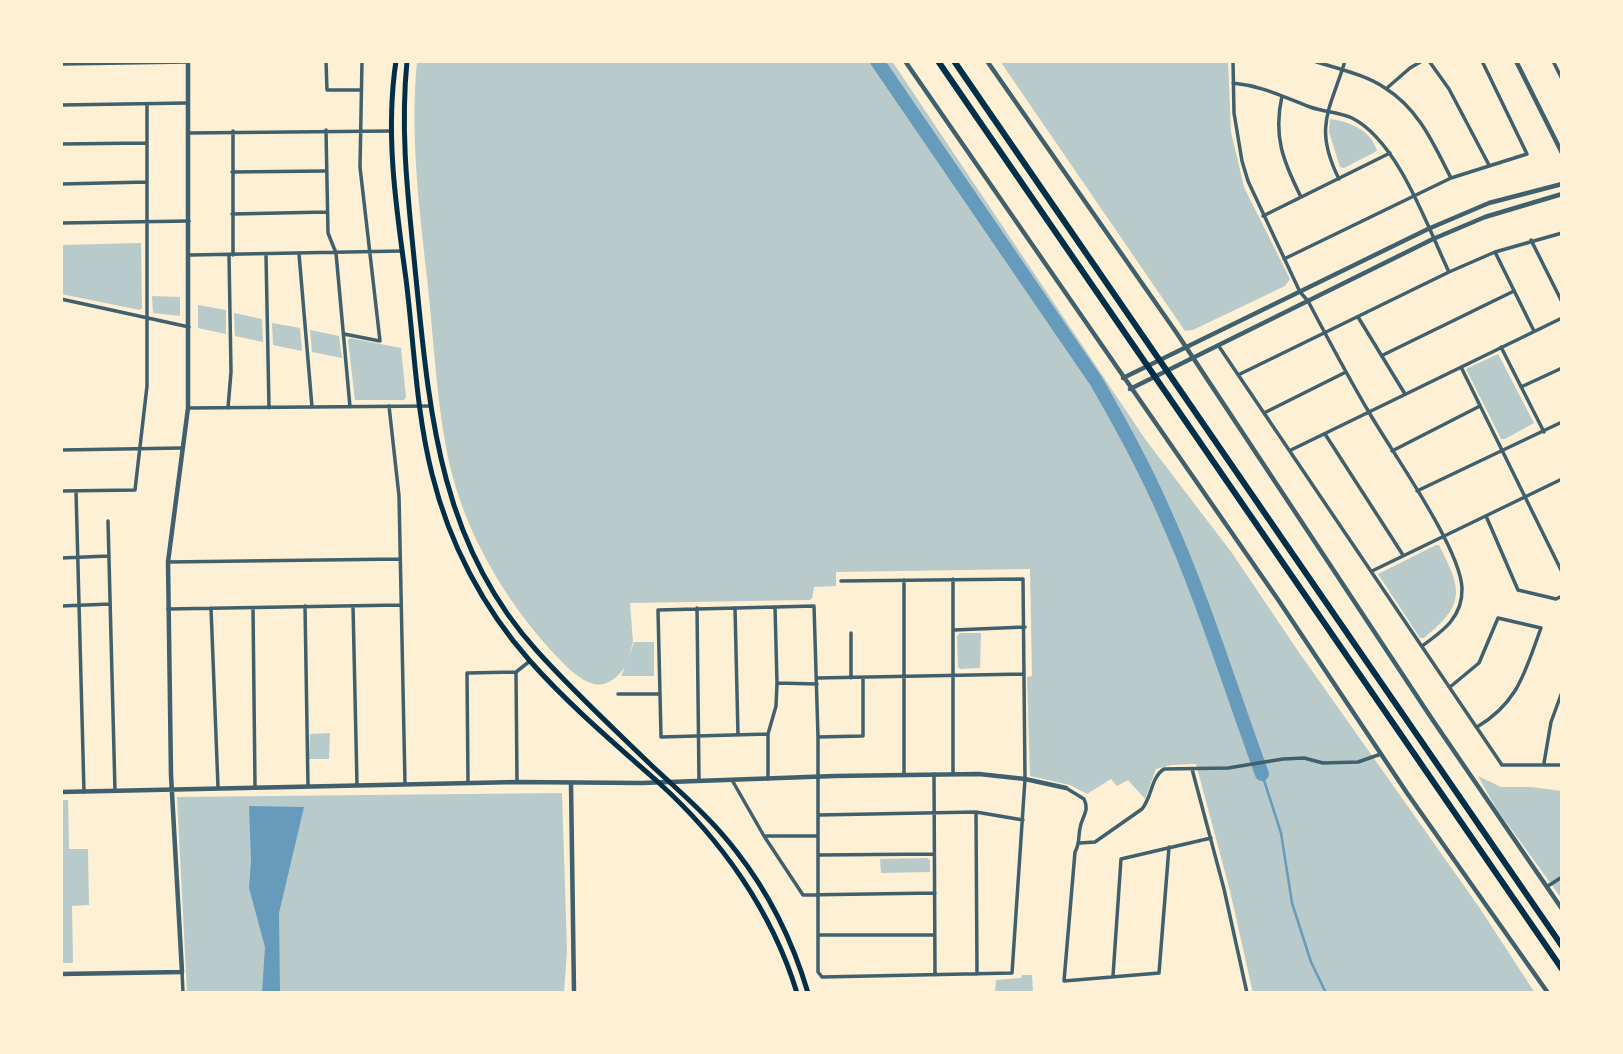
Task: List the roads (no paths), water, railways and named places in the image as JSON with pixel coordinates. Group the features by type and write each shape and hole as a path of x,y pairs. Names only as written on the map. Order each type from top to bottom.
{"highway":[{"path":"938,61 1562,969"},
{"path":"954,61 1562,946"}],"main road":[{"path":"396,61 391,131 402,251 431,473 451,534 486,602 530,661 658,782 725,854 779,943 797,993"},
{"path":"407,61 403,119 405,172 431,406 438,448 454,510 477,564 495,597 523,636 555,671 671,781 738,853 788,937 808,993"}],"street":[{"path":"326,61 327,90 361,90"},
{"path":"344,334 380,341 360,167 362,61"},
{"path":"905,61 1548,993"},
{"path":"987,61 1185,346 1432,719 1562,909"},
{"path":"1233,61 1234,113 1241,161 1263,216 1300,292 1308,301 1369,412 1443,537 1461,579 1458,613 1450,625 1422,646"},
{"path":"1314,61 1387,88 1416,114 1451,178"},
{"path":"1339,179 1324,136 1327,111 1346,61"},
{"path":"1387,88 1422,61"},
{"path":"1429,61 1449,89 1489,165"},
{"path":"1284,259 1451,178 1527,154 1482,61"},
{"path":"1516,61 1562,153"},
{"path":"1553,61 1562,79"},
{"path":"61,64 188,62 188,408 168,562 167,610 172,789 183,993"},
{"path":"1233,83 1257,86 1351,118 1375,133 1390,153 1413,196 1449,272"},
{"path":"1282,96 1278,112 1278,136 1284,163 1301,197"},
{"path":"61,105 188,103"},
{"path":"61,491 135,490 147,386 147,104"},
{"path":"326,130 328,233 336,253 349,407"},
{"path":"229,408 233,131"},
{"path":"188,133 391,131"},
{"path":"61,144 147,143"},
{"path":"1263,216 1390,153"},
{"path":"232,172 326,171"},
{"path":"61,184 147,182"},
{"path":"1123,378 1428,229 1489,203 1562,184"},
{"path":"1130,389 1433,239 1485,217 1562,194"},
{"path":"232,214 327,212"},
{"path":"61,223 189,221"},
{"path":"1238,375 1449,272 1495,252 1562,233"},
{"path":"1531,240 1562,302"},
{"path":"190,255 402,251"},
{"path":"1495,252 1534,331"},
{"path":"299,254 312,407"},
{"path":"266,255 269,408"},
{"path":"1383,355 1514,290"},
{"path":"61,299 189,327"},
{"path":"1358,317 1405,394"},
{"path":"1291,450 1562,318"},
{"path":"1218,345 1502,765 1562,765"},
{"path":"1501,347 1544,432"},
{"path":"1461,367 1562,572"},
{"path":"1521,387 1562,368"},
{"path":"1264,413 1347,371"},
{"path":"389,406 399,496 405,784"},
{"path":"188,408 431,406"},
{"path":"1392,451 1480,406"},
{"path":"1417,491 1562,422"},
{"path":"1325,433 1404,556"},
{"path":"61,450 182,448"},
{"path":"1372,571 1561,481"},
{"path":"76,491 83,792"},
{"path":"1486,516 1518,590 1556,599 1562,596"},
{"path":"108,521 115,791"},
{"path":"61,558 109,556"},
{"path":"168,562 400,559"},
{"path":"768,734 661,737 658,610 814,606 818,737 818,972 822,977 1012,973 1026,779 1022,577 841,581"},
{"path":"953,579 953,774"},
{"path":"904,580 904,775"},
{"path":"61,606 110,604"},
{"path":"167,610 401,605"},
{"path":"305,606 308,786"},
{"path":"353,606 357,785"},
{"path":"768,779 768,734 776,706 777,683 775,607"},
{"path":"211,608 218,787"},
{"path":"253,608 255,787"},
{"path":"697,608 699,780"},
{"path":"735,608 738,735"},
{"path":"1450,687 1479,663 1498,618 1541,628 1522,679 1510,701 1491,719 1477,727"},
{"path":"954,630 1024,627"},
{"path":"851,633 851,678"},
{"path":"468,783 467,673 516,672 530,661"},
{"path":"516,672 517,782"},
{"path":"817,678 1024,674"},
{"path":"818,737 863,736 863,677"},
{"path":"777,683 817,684"},
{"path":"1544,763 1551,722 1562,692"},
{"path":"618,694 659,694"},
{"path":"1080,843 1095,842 1142,809 1159,772 1164,769 1244,766 1304,758 1323,763 1358,762 1381,754"},
{"path":"1192,769 1247,993"},
{"path":"61,792 218,787 658,782 934,774 979,774 1026,779 1066,788 1080,795 1087,805 1079,829 1080,843 1075,852 1064,981 1159,973 1169,847"},
{"path":"934,774 935,975"},
{"path":"732,780 764,836 803,895 934,893"},
{"path":"570,783 574,993"},
{"path":"818,815 976,812 1023,820"},
{"path":"976,812 977,974"},
{"path":"764,836 818,836"},
{"path":"1114,976 1121,859 1211,838"},
{"path":"818,855 934,854"},
{"path":"1548,886 1562,877"},
{"path":"818,935 934,935"},
{"path":"61,974 182,972"}],"water":[{"path":"249,806 304,807 279,913 280,993 262,993 265,947 249,888"}],"waterway":[{"path":"877,61 1096,381 1124,430 1192,578 1262,774"},
{"path":"1262,774 1281,833 1292,903 1311,962 1326,993"}]}
